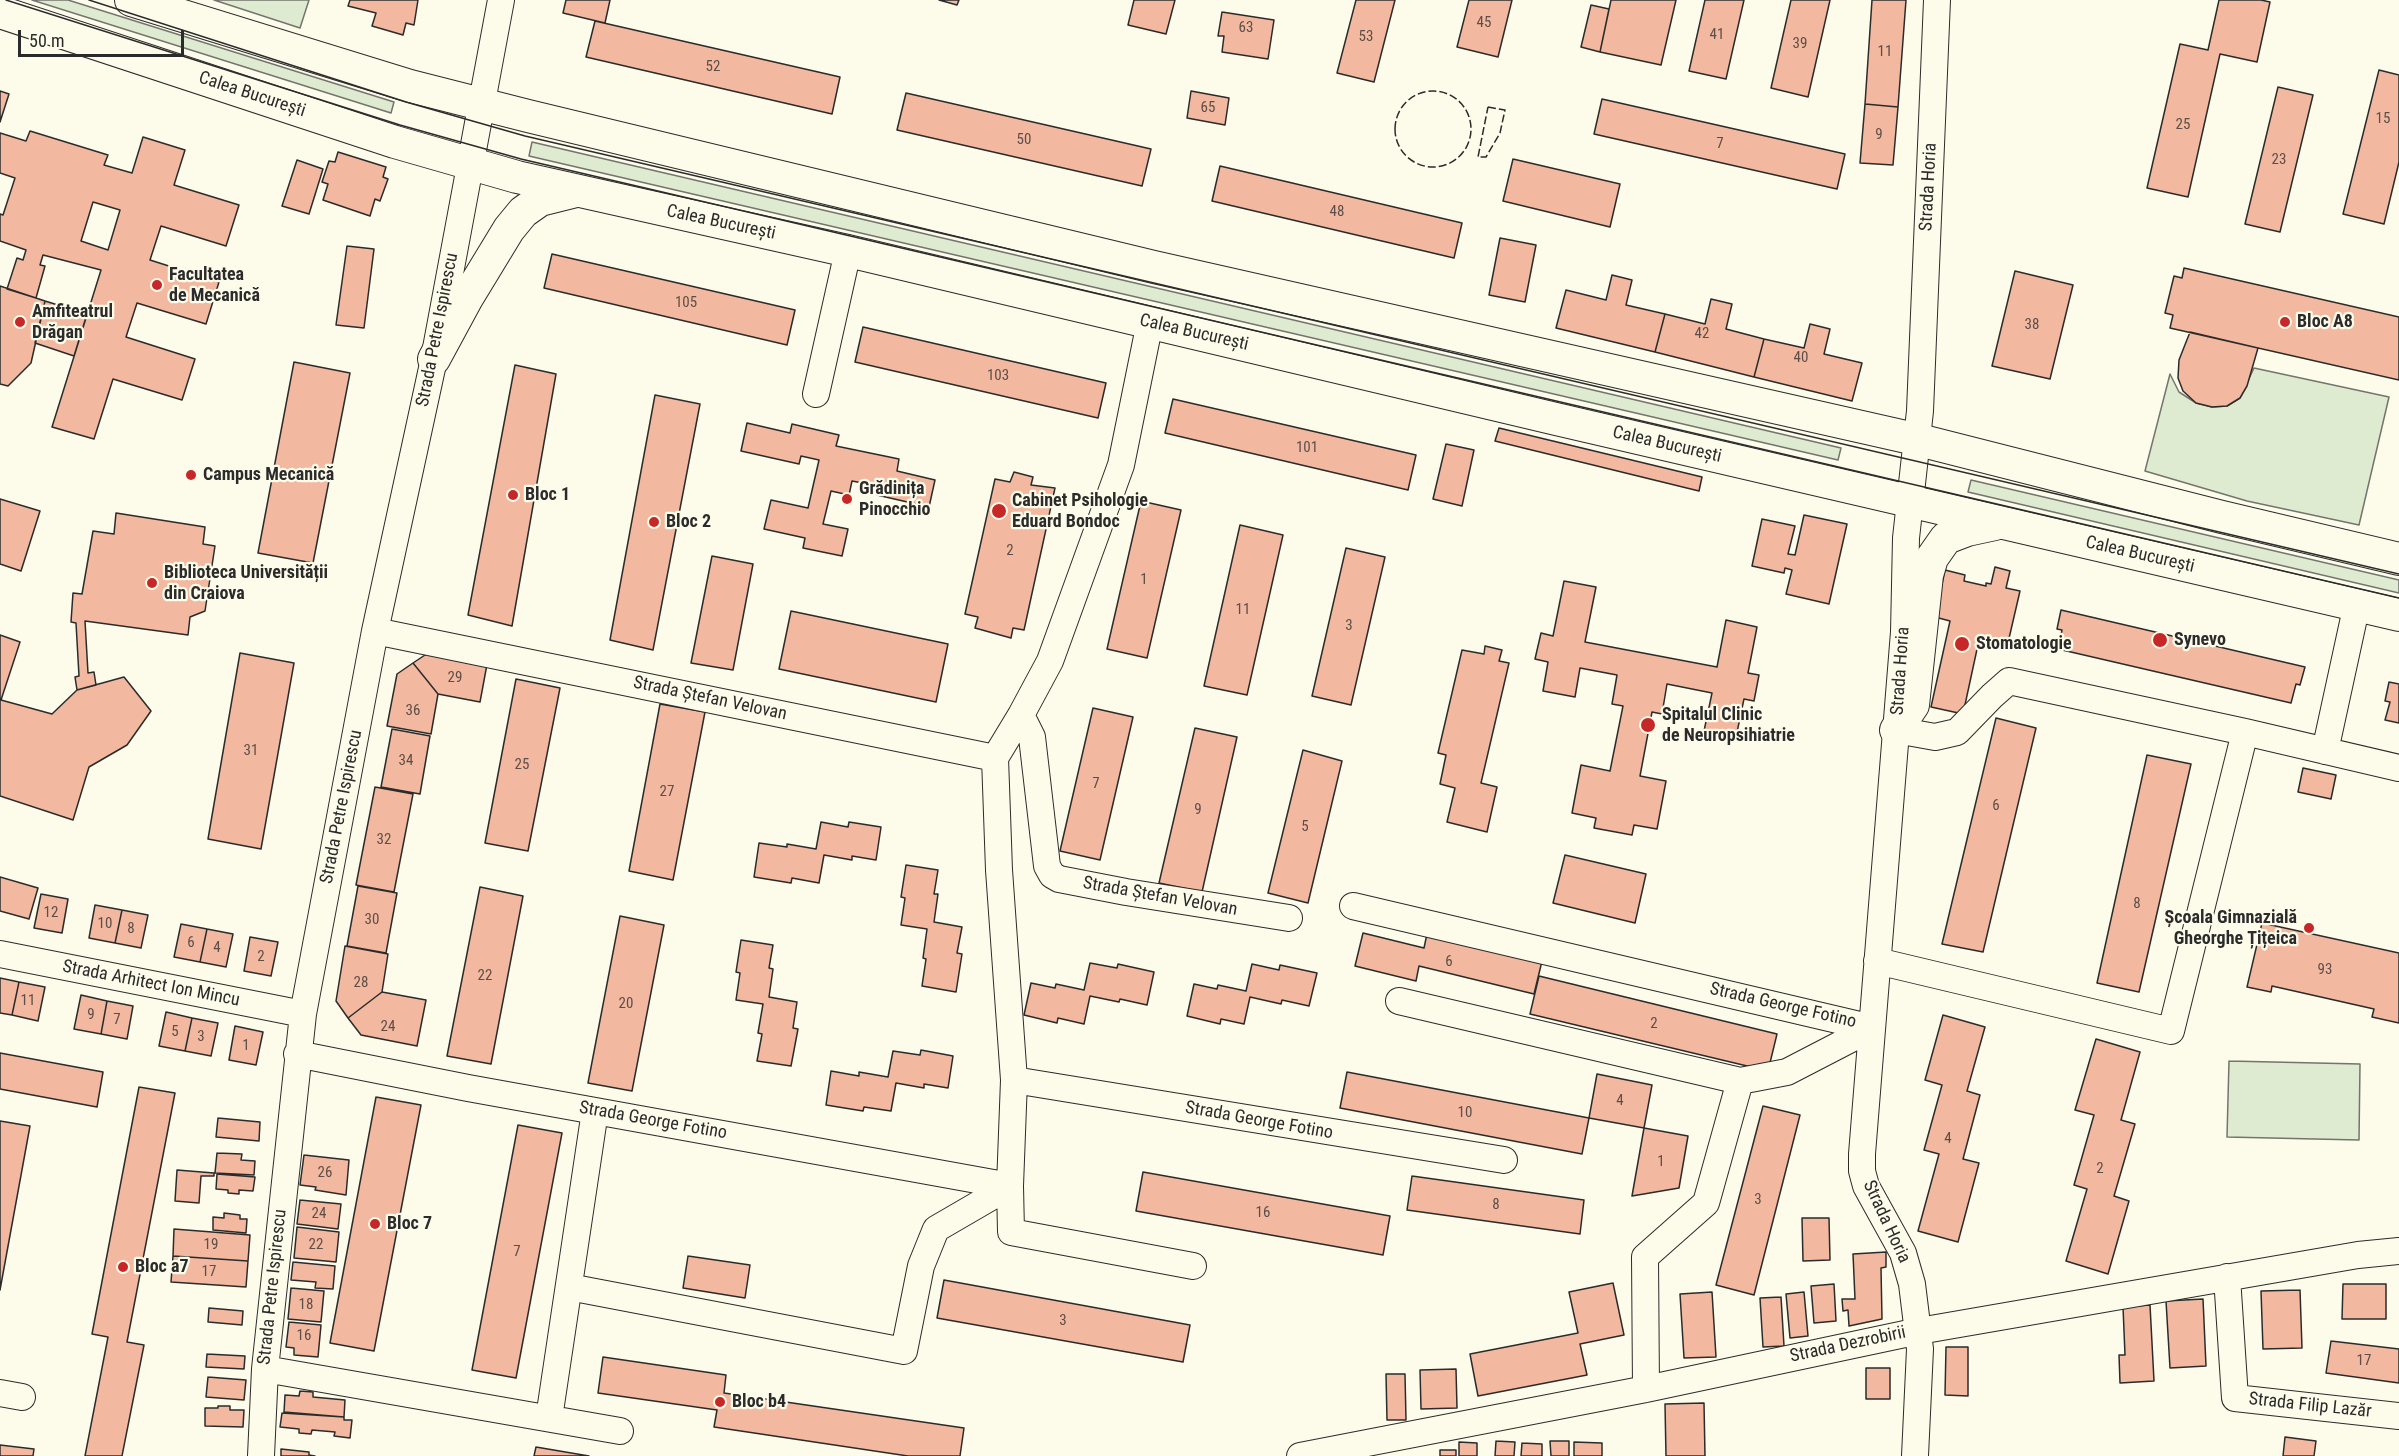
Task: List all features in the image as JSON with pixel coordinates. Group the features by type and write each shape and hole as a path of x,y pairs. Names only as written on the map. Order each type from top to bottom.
{"main road":[{"path":"131,0 410,86 482,105 1166,270 1915,439 2222,517 2399,559"},
{"name":"Calea București","path":"0,12 471,165 576,191 848,251 2399,615"},
{"path":"434,359 466,298 509,229 524,212 540,200 576,191"},
{"path":"1896,730 1913,705 1927,575 1932,558 1946,538 1967,530 2002,523"}],"street":[{"name":"Strada Petre Ispirescu","path":"261,1456 265,1369 303,1014 375,631 434,359 501,0"},
{"name":"Strada Horia","path":"1915,1456 1919,1330 1912,1284 1903,1253 1866,1186 1862,1171 1862,1154 1904,632 1906,538 1915,439 1920,411 1937,0"},
{"path":"816,394 848,251"},
{"path":"1150,322 1121,465 1050,661 995,758 999,870 1014,1080 1010,1186 1011,1232 1193,1266"},
{"path":"2325,751 2356,604"},
{"name":"Strada Ștefan Velovan","path":"375,631 995,758"},
{"path":"1896,730 1935,737 1957,732 2009,681 2399,768"},
{"name":"Strada Ștefan Velovan","path":"1021,715 1032,737 1047,866 1052,875 1059,879 1126,892 1289,918"},
{"path":"1877,961 2171,1031 2245,732"},
{"name":"Strada George Fotino","path":"1353,906 1872,1028"},
{"name":"Strada Arhitect Ion Mincu","path":"0,954 303,1014"},
{"name":"Strada George Fotino","path":"1399,1001 1740,1081 1788,1072 1872,1028"},
{"name":"Strada George Fotino","path":"297,1054 1010,1186"},
{"name":"Strada George Fotino","path":"1014,1080 1504,1160"},
{"path":"1646,1389 1645,1257 1706,1203 1740,1081"},
{"path":"549,1418 595,1111"},
{"path":"569,1287 904,1351 921,1266 936,1229 1010,1186"},
{"name":"Strada Dezrobirii","path":"1300,1456 1364,1450 1919,1330 2358,1255 2399,1251"},
{"name":"Strada Filip Lazăr","path":"2227,1277 2235,1398 2399,1416"},
{"path":"265,1369 620,1431"}],"green space":[{"path":"32,0 68,0 394,102 391,113"},
{"path":"214,0 309,0 300,28"},
{"path":"532,142 1841,448 1838,460 529,156"},
{"path":"2254,368 2389,397 2359,525 2247,501 2145,471 2170,374 2179,392 2196,403 2212,407 2227,406 2240,398"},
{"path":"1971,480 2399,580 2399,593 1968,492"},
{"path":"2229,1061 2360,1064 2359,1140 2227,1137"}],"building":[{"path":"350,0 418,0 414,25 406,23 403,35 372,26 376,13 348,6"},
{"path":"566,0 610,0 605,23 563,13"},
{"path":"939,0 959,0 957,5"},
{"path":"1134,0 1175,0 1166,34 1128,25"},
{"path":"1356,0 1395,0 1374,82 1337,73"},
{"path":"1469,0 1512,0 1498,57 1457,47"},
{"path":"1611,0 1676,0 1661,65 1600,52"},
{"path":"1705,0 1744,0 1726,79 1689,71"},
{"path":"1791,0 1830,0 1808,97 1771,88"},
{"path":"1872,0 1906,0 1898,107 1865,104"},
{"path":"2219,0 2270,2 2257,62 2220,54 2188,197 2147,188 2180,44 2208,50"},
{"path":"1591,5 1609,9 1600,52 1581,47"},
{"path":"1222,12 1274,20 1268,59 1222,52 1224,36 1218,36"},
{"path":"595,21 840,77 832,114 586,57"},
{"path":"2379,70 2399,75 2399,162 2384,224 2343,214"},
{"path":"2278,87 2313,95 2280,232 2245,224"},
{"path":"0,91 9,94 0,122"},
{"path":"1191,91 1229,98 1225,125 1187,118"},
{"path":"906,93 1151,149 1142,186 897,130"},
{"path":"1602,99 1845,154 1837,189 1594,134"},
{"path":"1865,104 1898,107 1893,165 1860,163"},
{"name":"Facultatea de Mecanică","path":"30,131 108,155 104,165 132,173 143,137 185,150 174,185 239,205 226,246 161,226 150,260 219,282 206,324 137,303 126,337 195,359 182,400 113,379 94,439 52,427 101,270 43,255 40,265 45,266 36,298 7,289 17,258 23,260 26,250 0,241 0,214 3,215 15,178 0,173 0,133 26,141","holes":["93,202 120,210 108,250 81,241"]},
{"path":"338,152 386,167 383,177 388,179 380,201 375,199 370,216 323,200 328,184 322,182 329,161 335,162"},
{"path":"1513,159 1620,184 1610,227 1503,201"},
{"path":"297,160 323,169 309,214 282,206"},
{"path":"1220,166 1462,223 1454,258 1212,201"},
{"path":"1500,238 1536,245 1525,302 1489,295"},
{"path":"347,246 374,249 364,328 336,325"},
{"path":"552,254 795,310 787,345 544,288"},
{"name":"Bloc A8","path":"2184,268 2399,317 2399,380 2170,328 2173,315 2165,313 2174,276 2182,278"},
{"path":"2015,271 2073,285 2050,379 1992,366"},
{"path":"1612,275 1632,280 1626,305 1665,314 1655,352 1556,328 1566,290 1606,300"},
{"name":"Amfiteatrul Drăgan","path":"0,286 45,301 31,363 8,386 0,384"},
{"path":"1711,299 1732,304 1726,329 1764,339 1754,377 1655,352 1665,314 1705,324"},
{"path":"45,301 87,314 74,356 35,343"},
{"path":"1810,324 1830,329 1824,354 1862,363 1852,401 1754,377 1764,339 1804,348"},
{"path":"863,327 1106,383 1098,418 855,362"},
{"path":"2190,332 2258,348 2247,386 2240,398 2227,406 2212,407 2196,403 2183,391 2178,378 2179,360"},
{"path":"294,362 350,373 313,563 258,553"},
{"name":"Bloc 1","path":"515,365 556,374 512,626 468,615"},
{"name":"Bloc 2","path":"655,395 700,404 653,650 610,640"},
{"path":"1173,399 1416,455 1408,490 1165,433"},
{"path":"747,423 790,433 792,424 839,435 836,446 899,459 897,471 935,480 929,507 877,495 879,486 852,481 849,495 831,491 823,524 848,529 842,556 803,548 805,538 764,529 771,500 808,508 819,460 801,456 799,464 741,451"},
{"path":"1499,428 1702,477 1699,491 1495,441"},
{"path":"1446,444 1474,450 1462,506 1433,499"},
{"path":"1014,472 1033,477 1031,485 1055,488 1024,630 1013,628 1011,638 975,628 978,617 965,614 995,479 1010,482"},
{"path":"0,499 40,511 21,571 0,564"},
{"path":"1141,501 1181,510 1147,658 1107,649"},
{"path":"116,513 205,527 203,544 215,546 205,611 190,617 188,635 85,621 88,673 94,672 96,685 77,690 75,677 79,676 76,623 71,622 73,593 82,594 93,531 114,534"},
{"path":"1804,515 1847,524 1829,604 1786,594 1792,570 1785,568 1784,573 1752,566 1762,519 1795,526 1788,554 1795,555"},
{"path":"1240,525 1283,535 1247,695 1204,686"},
{"path":"1346,548 1385,557 1351,705 1312,696"},
{"path":"712,556 753,564 733,670 691,663"},
{"name":"Stomatologie","path":"1995,567 2010,571 2006,588 2020,591 2007,647 1979,640 1963,714 1931,707 1950,621 1935,617 1945,570 1965,575 1964,581 1986,586 1986,583 1991,584"},
{"path":"1564,581 1596,587 1585,642 1717,667 1726,620 1757,627 1748,673 1759,675 1754,701 1744,699 1736,737 1704,731 1712,693 1667,684 1662,714 1652,712 1640,776 1666,781 1657,829 1634,825 1632,835 1594,828 1596,818 1572,813 1581,765 1610,771 1623,706 1612,704 1617,675 1580,668 1575,697 1543,691 1548,662 1535,659 1541,633 1553,636"},
{"path":"2061,610 2305,667 2300,685 2296,684 2291,703 2058,649 2062,630 2057,629"},
{"path":"791,611 948,644 936,702 779,669"},
{"path":"0,635 20,642 1,700 52,714 77,690 124,677 151,711 127,745 89,767 73,820 0,796"},
{"path":"1485,646 1502,650 1499,661 1509,663 1481,783 1497,787 1487,832 1447,822 1455,788 1440,784 1446,755 1438,753 1462,650 1484,654"},
{"path":"434,649 488,659 480,702 438,694 413,663"},
{"path":"240,653 294,663 261,849 208,839"},
{"path":"413,663 438,694 431,734 387,726 397,674"},
{"path":"516,679 560,688 528,851 485,843"},
{"path":"2389,682 2399,684 2399,723 2385,720 2390,702 2385,701"},
{"path":"660,704 705,712 673,880 629,871"},
{"path":"1093,708 1133,717 1100,860 1060,851"},
{"path":"1996,718 2036,728 1983,952 1942,944"},
{"path":"1195,728 1237,737 1202,892 1159,883"},
{"path":"392,729 430,736 420,794 381,787"},
{"path":"1303,750 1342,761 1308,903 1268,893"},
{"path":"2147,755 2191,764 2139,992 2097,983"},
{"path":"2303,768 2336,775 2331,799 2298,792"},
{"path":"375,787 413,794 394,892 356,885"},
{"path":"821,822 848,827 849,822 881,827 876,860 852,856 852,860 824,855 819,883 792,878 791,883 754,877 759,843 787,847 787,844 816,849"},
{"path":"1565,855 1646,874 1635,923 1553,903"},
{"path":"906,865 938,870 934,894 938,894 934,922 962,927 957,953 962,954 956,992 922,986 927,929 901,925 905,898 901,897"},
{"path":"0,877 38,888 29,919 0,911"},
{"path":"358,886 397,893 386,953 347,946"},
{"path":"480,887 523,896 491,1064 447,1056"},
{"path":"41,894 68,899 62,933 34,928"},
{"path":"95,905 122,910 115,943 89,938"},
{"path":"122,910 148,915 141,948 115,943"},
{"path":"620,916 664,925 632,1091 588,1083"},
{"path":"2262,923 2399,953 2399,1023 2372,1017 2374,1009 2272,986 2271,992 2247,987"},
{"path":"181,924 207,929 200,962 174,957"},
{"path":"207,929 233,934 226,967 200,962"},
{"path":"1428,929 1543,957 1534,994 1419,966 1416,981 1355,966 1363,933 1424,948"},
{"path":"250,937 278,942 271,976 244,971"},
{"path":"741,940 773,945 769,968 773,969 769,997 797,1002 793,1028 798,1029 791,1066 757,1061 762,1034 758,1033 763,1004 736,1000 740,973 736,972"},
{"path":"345,946 388,954 382,992 348,1018 336,1001"},
{"path":"1090,963 1117,968 1118,964 1154,972 1147,1005 1090,996 1084,1024 1058,1018 1057,1023 1024,1015 1031,983 1055,988 1056,984 1084,990"},
{"path":"1252,964 1279,970 1280,965 1317,973 1309,1006 1282,1000 1281,1004 1250,997 1244,1024 1221,1019 1220,1024 1187,1016 1194,984 1217,989 1218,985 1246,991"},
{"path":"1539,976 1777,1034 1768,1071 1530,1014"},
{"path":"0,978 19,982 12,1015 0,1013"},
{"path":"19,982 45,987 38,1021 12,1015"},
{"path":"382,992 426,1000 417,1046 361,1035 348,1018"},
{"path":"81,995 107,1001 101,1034 74,1029"},
{"path":"107,1001 133,1006 127,1039 101,1034"},
{"path":"166,1012 192,1018 185,1051 159,1046"},
{"path":"1943,1015 1985,1027 1967,1091 1980,1095 1963,1159 1979,1163 1958,1242 1918,1231 1939,1154 1924,1150 1942,1085 1925,1080"},
{"path":"192,1018 218,1023 211,1056 185,1051"},
{"path":"235,1026 263,1032 256,1065 229,1060"},
{"path":"2096,1039 2140,1052 2121,1120 2135,1124 2114,1196 2129,1201 2108,1274 2066,1261 2087,1189 2074,1185 2094,1115 2075,1110"},
{"path":"921,1050 953,1056 948,1088 924,1084 924,1088 896,1083 891,1111 864,1107 863,1111 826,1105 831,1071 859,1076 859,1072 888,1077 893,1051 920,1055"},
{"path":"0,1053 103,1072 97,1107 0,1089"},
{"path":"1347,1072 1589,1118 1582,1154 1340,1108"},
{"path":"1597,1074 1652,1085 1644,1128 1589,1118"},
{"name":"Bloc a7","path":"139,1087 175,1093 127,1342 144,1345 122,1456 85,1456 108,1337 92,1334"},
{"name":"Bloc 7","path":"376,1097 421,1105 374,1351 330,1343"},
{"path":"1763,1106 1800,1115 1754,1295 1716,1285"},
{"path":"218,1118 260,1122 259,1141 216,1137"},
{"path":"0,1121 30,1126 0,1290"},
{"path":"518,1125 562,1133 516,1378 472,1370"},
{"path":"1644,1128 1688,1136 1679,1188 1632,1196"},
{"path":"217,1153 242,1154 241,1160 255,1161 254,1175 215,1173"},
{"path":"304,1155 349,1160 346,1195 300,1185"},
{"path":"177,1170 214,1173 214,1176 201,1176 199,1203 175,1201"},
{"path":"1143,1172 1390,1216 1383,1255 1136,1211"},
{"path":"217,1174 255,1177 253,1191 239,1190 239,1194 216,1189"},
{"path":"1412,1176 1584,1200 1580,1234 1407,1210"},
{"path":"300,1200 341,1204 338,1229 297,1224"},
{"path":"224,1213 240,1215 240,1219 247,1219 246,1233 213,1230 213,1217 224,1218"},
{"path":"1802,1218 1829,1218 1830,1260 1803,1261"},
{"path":"297,1227 339,1232 336,1262 294,1258"},
{"path":"174,1229 250,1235 248,1261 173,1256"},
{"path":"1886,1252 1886,1267 1881,1268 1882,1319 1849,1326 1848,1310 1843,1311 1842,1299 1855,1299 1853,1254"},
{"path":"173,1256 248,1261 246,1287 171,1282"},
{"path":"688,1256 750,1265 745,1298 683,1288"},
{"path":"293,1262 335,1266 333,1289 315,1288 316,1282 291,1280"},
{"path":"944,1280 1190,1325 1183,1362 937,1318"},
{"path":"1613,1283 1624,1335 1580,1344 1587,1375 1478,1396 1470,1354 1578,1333 1569,1292"},
{"path":"1834,1284 1836,1321 1814,1323 1811,1286"},
{"path":"2343,1284 2386,1284 2386,1319 2342,1319"},
{"path":"291,1288 324,1291 321,1322 288,1319"},
{"path":"2300,1290 2302,1348 2263,1349 2261,1291"},
{"path":"1712,1292 1716,1357 1684,1358 1680,1294"},
{"path":"1804,1292 1808,1336 1790,1338 1786,1294"},
{"path":"1781,1297 1784,1346 1763,1347 1760,1298"},
{"path":"2203,1299 2206,1366 2170,1368 2166,1301"},
{"path":"2150,1305 2154,1381 2120,1383 2119,1355 2125,1355 2123,1307"},
{"path":"209,1308 243,1311 242,1325 208,1322"},
{"path":"289,1322 321,1325 318,1357 294,1355 294,1348 286,1347"},
{"path":"2331,1341 2399,1349 2399,1383 2326,1373"},
{"path":"1946,1347 1968,1347 1968,1396 1945,1395"},
{"path":"207,1354 245,1356 244,1369 206,1367"},
{"name":"Bloc b4","path":"603,1357 726,1375 724,1393 964,1428 960,1456 908,1456 714,1427 717,1410 598,1393"},
{"path":"1866,1368 1890,1368 1890,1399 1866,1399"},
{"path":"1456,1369 1457,1408 1421,1409 1420,1370"},
{"path":"1386,1374 1405,1374 1406,1420 1387,1420"},
{"path":"208,1377 246,1380 244,1400 206,1397"},
{"path":"300,1391 313,1392 313,1397 345,1400 344,1417 284,1412 285,1395 299,1396"},
{"path":"1704,1403 1705,1456 1666,1456 1665,1404"},
{"path":"218,1406 230,1406 230,1410 244,1410 243,1427 205,1426 205,1408 218,1408"},
{"path":"282,1413 344,1417 344,1420 352,1420 350,1438 334,1436 335,1432 312,1430 311,1434 299,1433 299,1429 280,1427"},
{"path":"2285,1437 2316,1441 2314,1456 2283,1456"},
{"path":"1496,1441 1515,1442 1514,1456 1495,1456"},
{"path":"1550,1441 1569,1441 1569,1456 1551,1456"},
{"path":"1459,1442 1477,1443 1477,1456 1459,1456"},
{"path":"1574,1442 1602,1443 1602,1456 1574,1456"},
{"path":"1522,1443 1542,1444 1542,1456 1521,1456"},
{"path":"0,1445 34,1449 33,1456 0,1456"},
{"path":"536,1447 589,1456 534,1456"},
{"path":"281,1449 309,1452 309,1455 315,1456 281,1456"},
{"path":"1440,1450 1456,1450 1456,1456 1440,1456"}],"tram line":[{"path":"6,0 400,125 521,159 2399,598"},
{"path":"89,0 406,102 525,136 2399,574"}],"fence":[{"path":"1426,91 1440,91 1454,97 1465,108 1471,122 1471,129 1468,144 1460,156 1440,167 1426,167 1412,161 1401,150 1395,136 1395,122 1401,108 1412,97 1426,91"},
{"path":"1488,107 1505,110 1500,133 1486,157 1478,157 1488,107"}],"place":[{"name":"Facultatea de Mecanică","path":"157,285"},
{"name":"Amfiteatrul Drăgan","path":"20,322"},
{"name":"Bloc A8","path":"2285,322"},
{"name":"Campus Mecanică","path":"191,475"},
{"name":"Bloc 1","path":"513,495"},
{"name":"Grădinița Pinocchio","path":"847,499"},
{"name":"Cabinet Psihologie Eduard Bondoc","path":"999,511"},
{"name":"Bloc 2","path":"654,522"},
{"name":"Biblioteca Universității din Craiova","path":"152,583"},
{"name":"Synevo","path":"2160,640"},
{"name":"Stomatologie","path":"1962,644"},
{"name":"Spitalul Clinic de Neuropsihiatrie","path":"1648,725"},
{"name":"Școala Gimnazială Gheorghe Țițeica","path":"2309,928"},
{"name":"Bloc 7","path":"375,1224"},
{"name":"Bloc a7","path":"123,1267"},
{"name":"Bloc b4","path":"720,1402"}]}
